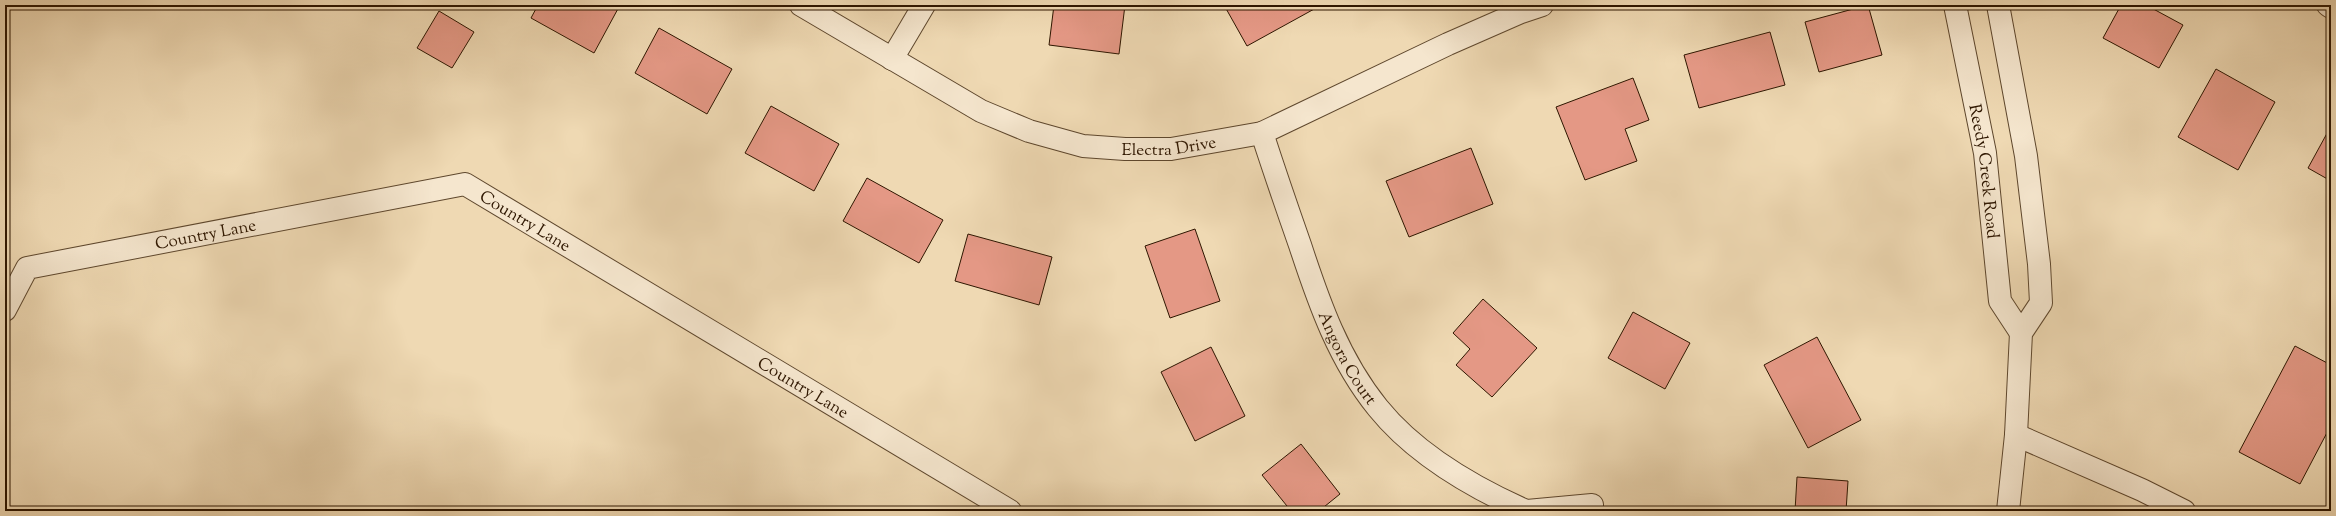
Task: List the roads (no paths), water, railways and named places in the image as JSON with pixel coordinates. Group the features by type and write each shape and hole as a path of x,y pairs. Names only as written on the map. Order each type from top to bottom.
{"street":[{"name":"Electra Drive","path":"801,5 981,111 1029,131 1083,146 1125,149 1171,149 1262,133 1448,44 1521,12 1542,5"},
{"path":"892,59 924,5"},
{"name":"Reedy Creek Road","path":"1955,5 1985,153 2000,300 2021,332"},
{"path":"1998,5 2026,156 2039,264 2041,303 2021,332 2016,435 2008,511"},
{"name":"Angora Court","path":"1262,133 1314,289 1334,338 1353,375 1378,409 1417,446 1456,476 1494,497 1527,511 1592,505"},
{"name":"Country Lane","path":"5,310 27,268 465,184 1010,511"},
{"path":"2016,435 2142,490 2184,511"}]}
